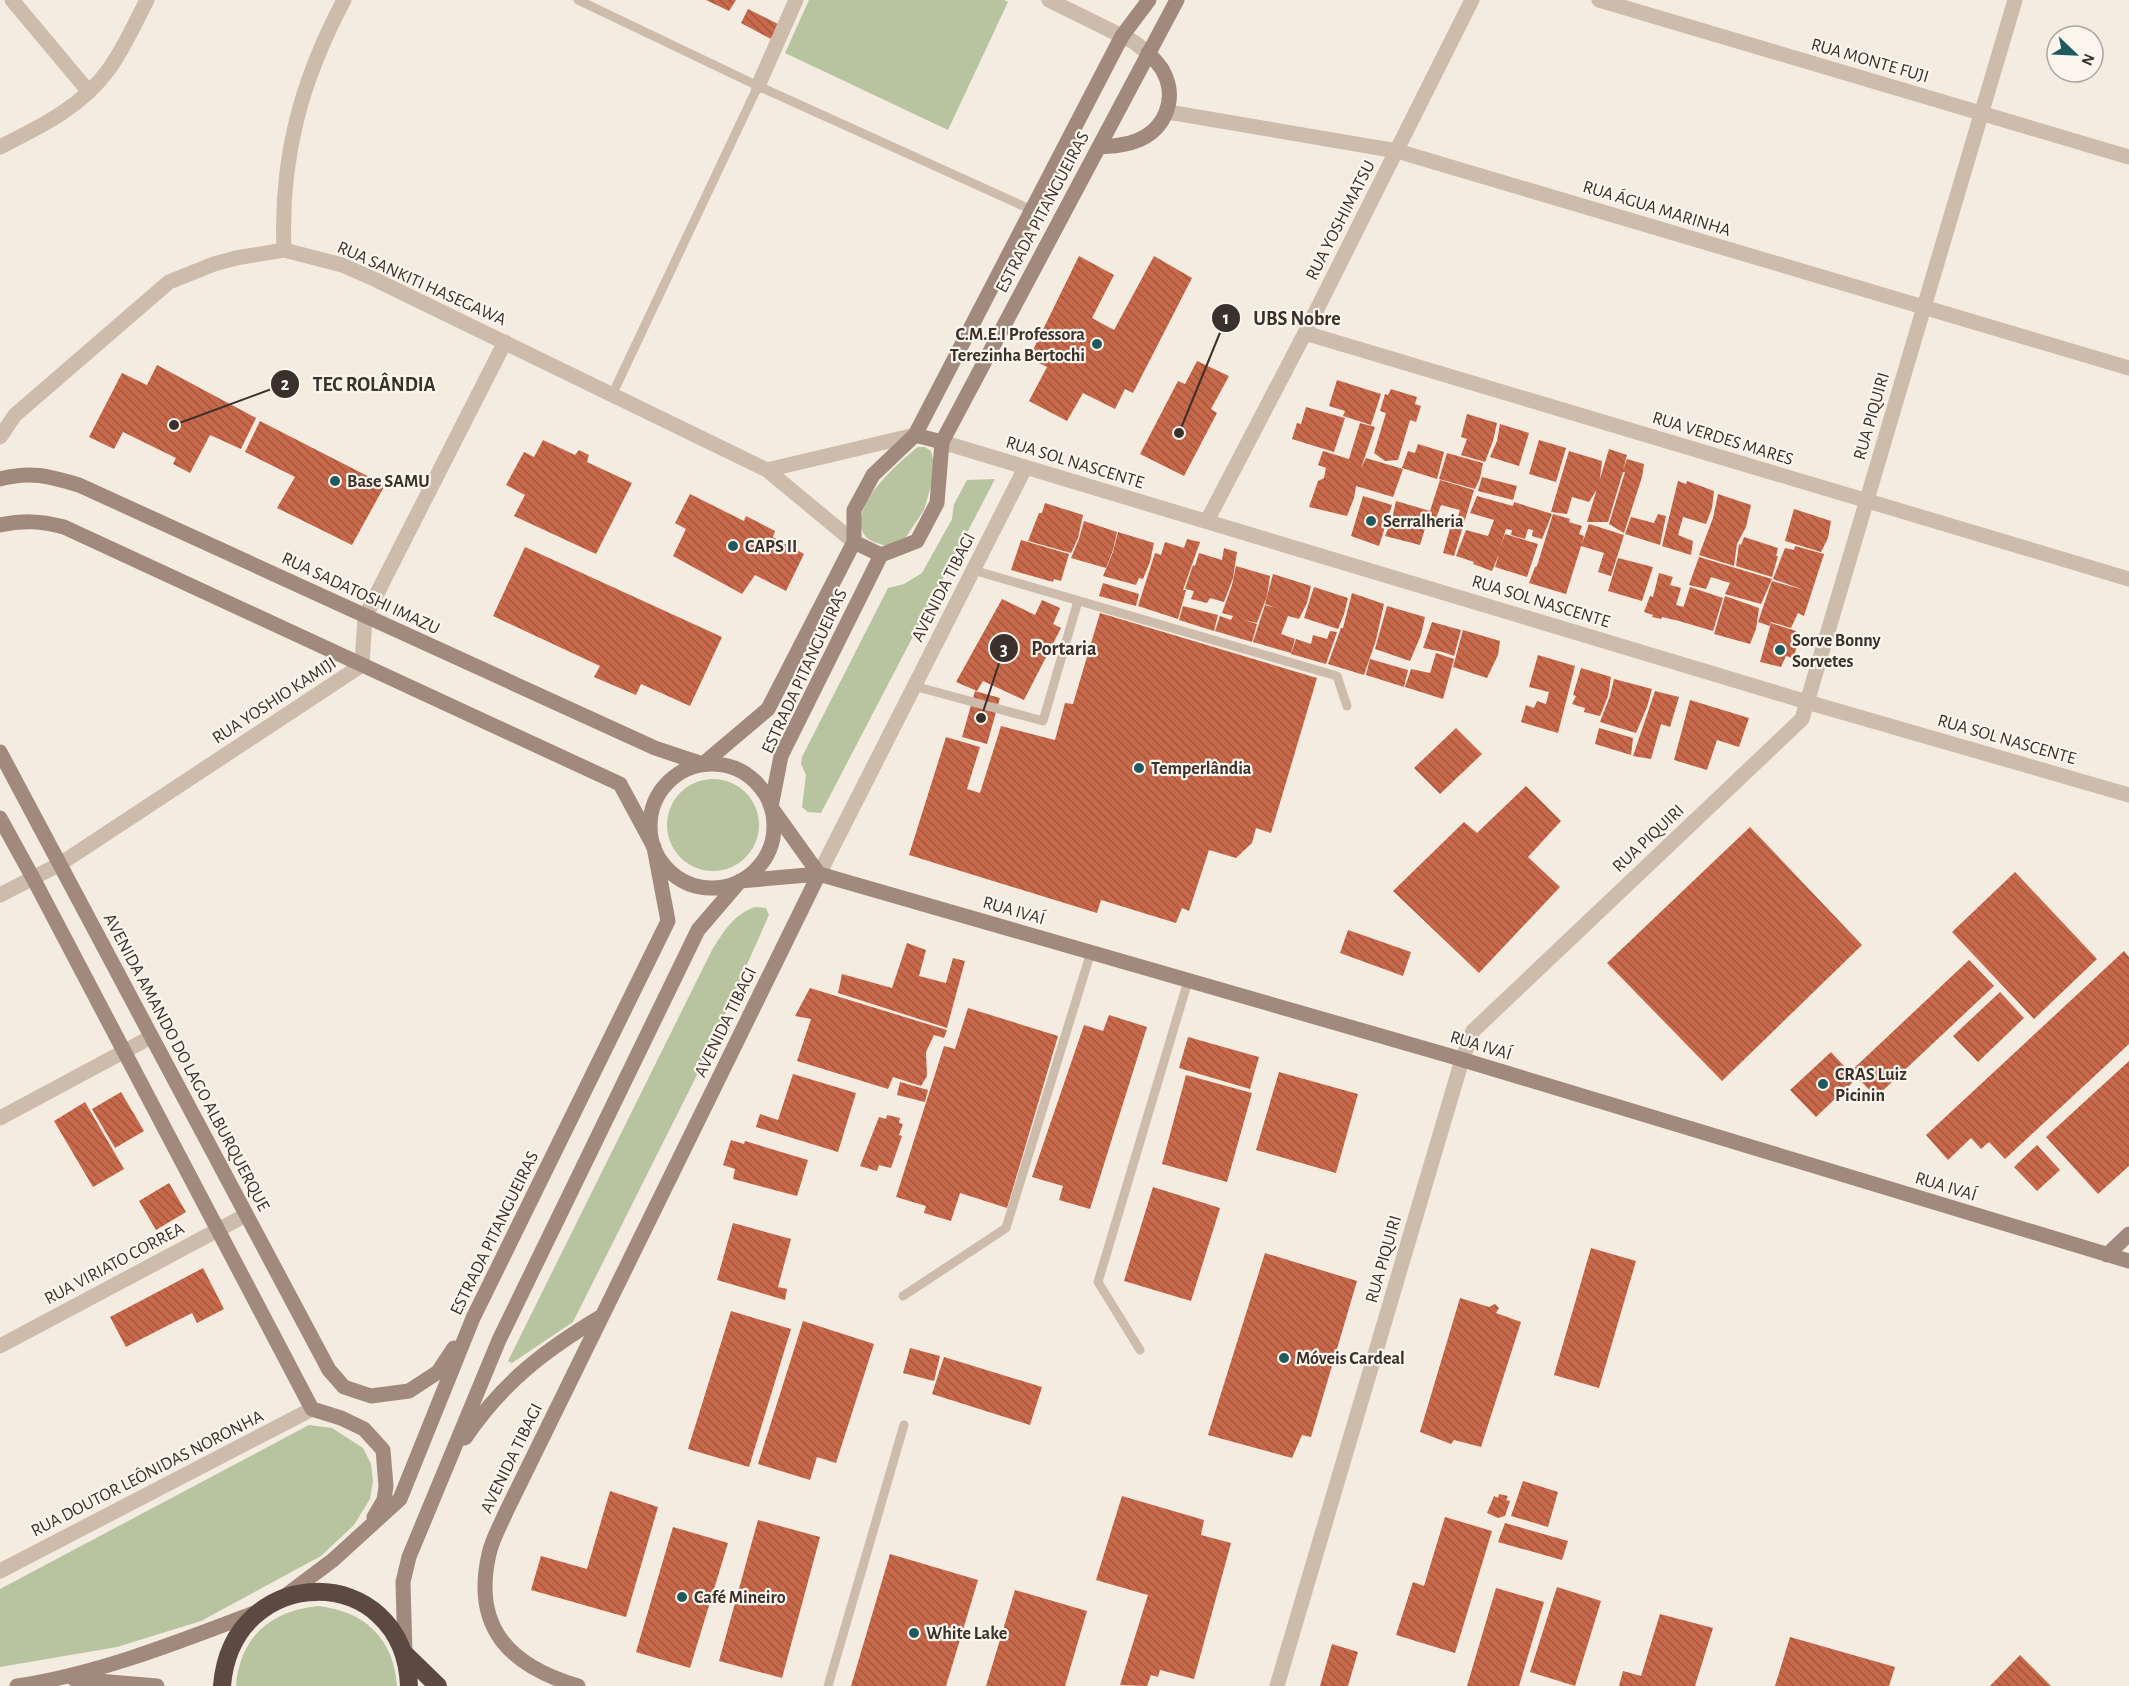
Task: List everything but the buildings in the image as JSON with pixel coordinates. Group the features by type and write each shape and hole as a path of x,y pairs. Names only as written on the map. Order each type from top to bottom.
{"highway":[{"path":"222,1686 224,1666 236,1636 257,1612 285,1596 317,1591 334,1593 360,1602 380,1616 394,1634 405,1654 438,1686"},
{"path":"405,1654 410,1686"}],"street":[{"path":"12,0 89,92"},
{"path":"0,147 51,121 89,92 116,58 147,0"},
{"path":"284,250 282,204 291,142 314,65 344,0"},
{"path":"758,86 796,0"},
{"path":"1049,0 1122,36 1149,53 1162,68 1167,79 1168,112 1157,128 1125,145 1099,147"},
{"name":"ESTRADA PITANGUEIRAS","path":"703,764 768,708 854,542 854,510 873,475 915,435 1122,36 1149,0"},
{"name":"ESTRADA PITANGUEIRAS","path":"942,442 1177,0"},
{"name":"RUA YOSHIMATSU","path":"1207,521 1305,333 1472,0"},
{"name":"RUA MONTE FUJI","path":"1599,0 2129,157"},
{"name":"RUA PIQUIRI","path":"1277,1686 1462,1060 1473,1030 1802,719 2015,0"},
{"name":"RUA ÁGUA MARINHA","path":"1168,112 1397,151 2129,368"},
{"name":"RUA SANKITI HASEGAWA","path":"0,437 7,418 169,282 214,264 284,250 342,265 374,279 767,470 854,542"},
{"name":"RUA VERDES MARES","path":"1305,333 2129,579"},
{"name":"RUA YOSHIO KAMIJI","path":"0,895 60,864 362,664 365,617 505,342"},
{"path":"767,470 915,435 942,442 937,503 917,541 881,555 854,542"},
{"name":"RUA SOL NASCENTE","path":"942,442 1807,702 2129,795"},
{"name":"AVENIDA TIBAGI","path":"578,1686 540,1673 516,1657 502,1642 491,1624 485,1601 485,1576 489,1551 819,874 1025,468"},
{"name":"RUA SADATOSHI IMAZU","path":"0,479 21,474 40,475 79,485 655,748 703,764"},
{"path":"0,525 33,520 64,527 620,784 654,847 668,869 678,878 689,884 715,888 740,881"},
{"name":"ESTRADA PITANGUEIRAS","path":"771,807 782,756 881,555"},
{"name":"AVENIDA AMANDO DO LAGO ALBURQUERQUE","path":"0,752 329,1370 344,1387 371,1396 409,1392 438,1372 473,1318"},
{"path":"654,847 650,823 656,799 670,780 691,767 703,764 728,766 750,777 759,785 771,807 819,874"},
{"path":"405,1654 403,1582 409,1557 499,1340 698,930 740,881 759,866 769,850 774,832 771,807"},
{"path":"0,818 312,1409 341,1418 364,1429 383,1450 386,1486 384,1500 365,1532"},
{"name":"ESTRADA PITANGUEIRAS","path":"285,1596 365,1532 400,1499 473,1318 668,921 654,847"},
{"name":"RUA IVAÍ","path":"740,881 819,874 1462,1060 2129,1261"},
{"path":"0,1118 151,1037"},
{"name":"RUA VIRIATO CORREA","path":"0,1346 246,1215"},
{"path":"2107,1255 2129,1234"},
{"path":"450,1460 483,1413 510,1382 543,1354 602,1316"},
{"name":"RUA DOUTOR LEÔNIDAS NORONHA","path":"0,1571 312,1409"},
{"path":"17,1686 63,1678 171,1644 257,1612"},
{"path":"63,1678 157,1686"}],"lane":[{"path":"578,0 758,86 1032,210"},
{"path":"612,395 758,86"},
{"path":"973,570 1337,676 1347,706"},
{"path":"914,686 1043,721 1078,601"},
{"path":"903,1296 1006,1228 1091,952"},
{"path":"1140,1350 1098,1282 1188,981"},
{"path":"828,1686 904,1425"}],"green space":[{"path":"809,0 1004,0 1008,2 948,130 785,53"},
{"path":"918,447 925,447 931,451 934,463 933,479 924,510 906,537 887,546 873,542 866,537 861,526 862,514 868,500 899,463"},
{"path":"995,479 821,813 808,812 802,807 806,775 801,764 802,757 888,588 904,584 922,573 952,519 954,504 967,480"},
{"path":"713,779 731,782 746,792 756,807 759,825 756,843 746,858 731,868 713,871 695,868 680,858 670,843 667,825 670,807 680,792 695,782"},
{"path":"755,907 766,908 769,915 706,1057 573,1322 512,1363 508,1361 712,950 735,919"},
{"path":"309,1425 332,1428 363,1448 371,1464 373,1481 370,1499 354,1525 321,1556 201,1621 117,1647 0,1667 0,1589"},
{"path":"318,1606 349,1614 374,1630 390,1654 397,1686 236,1686 244,1654 251,1640 260,1630 286,1614"}],"place":[{"name":"C.M.E.I Professora Terezinha Bertochi","path":"1097,344"},
{"name":"TEC ROLÂNDIA","path":"174,425"},
{"name":"UBS Nobre","path":"1179,433"},
{"name":"Base SAMU","path":"335,481"},
{"name":"Serralheria","path":"1371,521"},
{"name":"CAPS II","path":"733,546"},
{"name":"Sorve Bonny Sorvetes","path":"1780,650"},
{"name":"Portaria","path":"981,718"},
{"name":"Temperlândia","path":"1139,768"},
{"name":"CRAS Luiz Picinin","path":"1823,1084"},
{"name":"Móveis Cardeal","path":"1284,1358"},
{"name":"Café Mineiro","path":"682,1597"},
{"name":"White Lake","path":"914,1633"}]}
